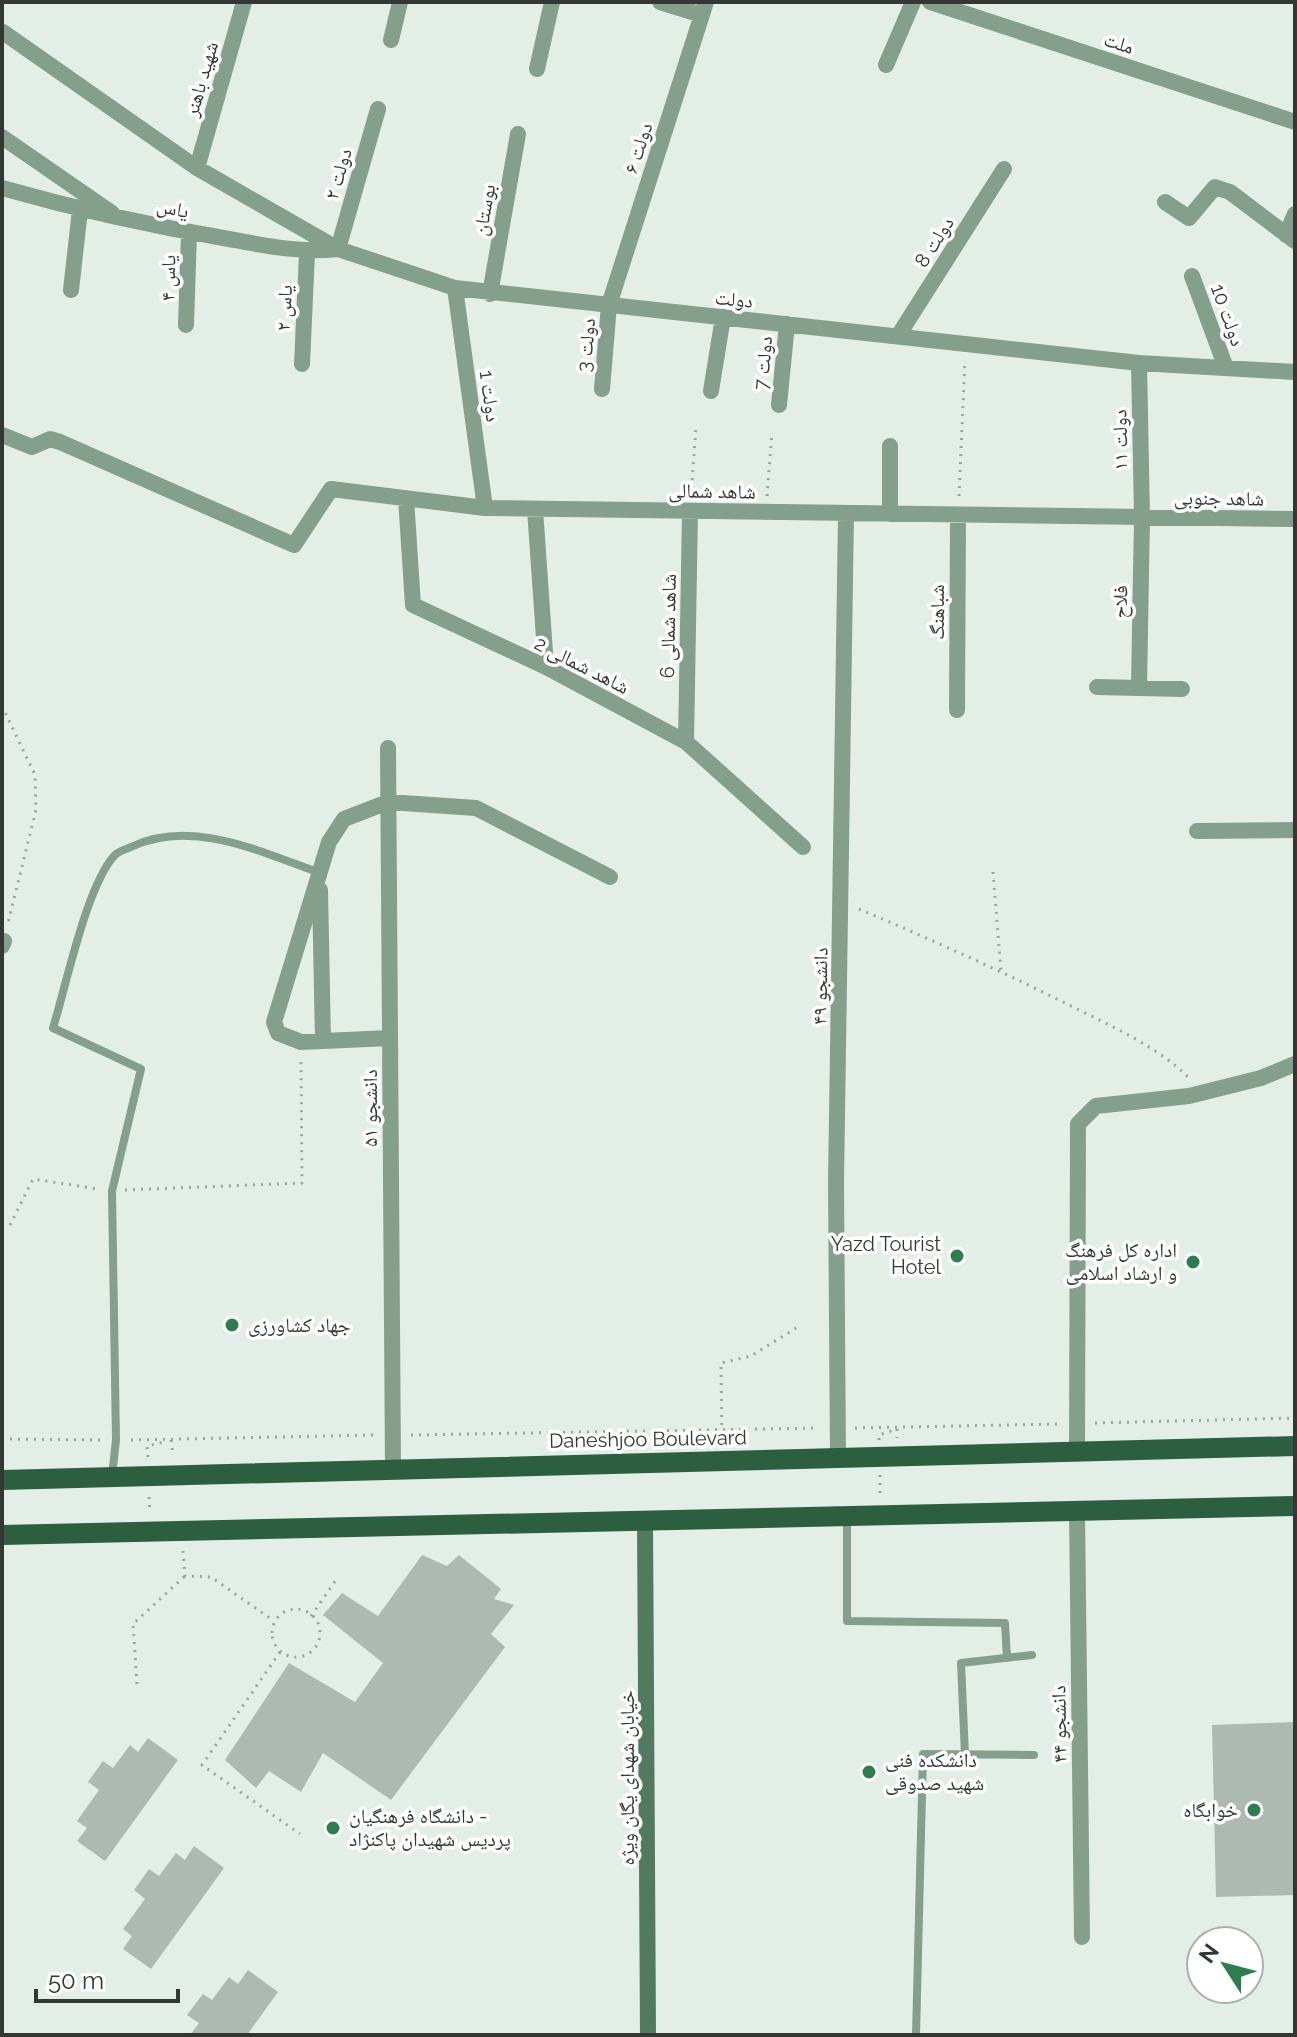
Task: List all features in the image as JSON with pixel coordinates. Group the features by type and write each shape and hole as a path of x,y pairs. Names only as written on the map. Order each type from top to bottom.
{"main road":[{"name":"Daneshjoo Boulevard","path":"2,1480 393,1467 1295,1446"},
{"path":"2,1535 1295,1506"}],"street":[{"name":"شهید باهنر","path":"197,168 244,2"},
{"path":"391,40 400,2"},
{"path":"537,69 552,2"},
{"path":"660,2 704,8"},
{"path":"886,65 913,2"},
{"name":"ملت","path":"937,3 1295,122"},
{"name":"دولت ۶","path":"609,305 704,8"},
{"name":"دولت","path":"3,32 197,168 338,249 455,288 1139,363 1295,372"},
{"name":"دولت ۲","path":"338,249 378,109"},
{"name":"بوستان","path":"490,294 518,134"},
{"path":"2,137 117,217"},
{"name":"دولت 8","path":"898,336 1004,169"},
{"path":"1165,202 1189,218 1215,187 1230,192 1290,238 1295,214"},
{"name":"یاس","path":"2,188 80,210 189,233 307,253 338,249"},
{"path":"71,290 80,210"},
{"name":"یاس ۴","path":"186,325 189,233"},
{"name":"یاس ۲","path":"302,364 307,253"},
{"name":"دولت 10","path":"1192,276 1226,368"},
{"name":"دولت 1","path":"455,288 485,508"},
{"name":"دولت 3","path":"602,389 609,305"},
{"path":"711,391 723,317"},
{"name":"دولت 7","path":"779,405 787,324"},
{"name":"دولت ۱۱","path":"1139,363 1142,517"},
{"name":"شاهد شمالی","path":"2,435 32,447 50,439 60,442 294,545 331,489 485,508 1142,517"},
{"path":"890,446 890,514"},
{"name":"شاهد شمالی 2","path":"406,498 413,605 546,667 686,742 803,847"},
{"path":"535,509 546,667"},
{"name":"شاهد شمالی 6","path":"686,742 690,511"},
{"name":"دانشجو ۴۹","path":"838,1459 836,1183 846,513"},
{"name":"شباهنگ","path":"957,710 958,515"},
{"name":"شاهد جنوبی","path":"1142,517 1295,519"},
{"name":"فلاح","path":"1139,687 1142,517"},
{"path":"1097,687 1182,689"},
{"name":"دانشجو ۵۱","path":"388,748 393,1467"},
{"path":"390,1038 301,1042 278,1033 274,1022 329,842 344,819 388,802 476,808 610,877"},
{"path":"1197,831 1295,830"},
{"path":"320,873 323,1041"},
{"path":"1077,1453 1078,1124 1096,1106 1203,1092 1261,1078 1295,1064"},
{"name":"دانشجو ۴۴","path":"1077,1511 1082,1937"},
{"name":"خیابان شهدای یگان ویژه","path":"645,1520 648,2035"}],"lane":[{"path":"112,1477 116,1440 112,1191 141,1069 53,1028 97,884 116,854 148,838 195,835 242,845 320,873"},
{"path":"847,1516 847,1621 1005,1623 1007,1658"},
{"path":"965,1755 961,1663 1032,1655"},
{"path":"916,2035 923,1754 1034,1755"}],"path":[{"path":"958,515 965,344"},
{"path":"690,511 696,427"},
{"path":"765,512 772,432"},
{"path":"2,706 35,775 36,787 36,810 3,943"},
{"path":"993,872 1001,971"},
{"path":"842,902 1001,971 1173,1062 1203,1092"},
{"path":"2,1225 10,1225 33,1179 112,1191 302,1183 301,1042"},
{"path":"722,1461 721,1363 751,1356 801,1325"},
{"path":"2,1439 172,1440 897,1429 1295,1418"},
{"path":"879,1448 879,1435 897,1429"},
{"path":"147,1446 172,1440"},
{"path":"880,1462 880,1504"},
{"path":"182,1531 185,1576"},
{"path":"137,1684 133,1624 185,1576 211,1577 274,1621"},
{"path":"311,1616 338,1577"},
{"path":"287,1610 304,1610 311,1616 317,1620 320,1637 312,1652 296,1658 280,1652 271,1638 274,1621 287,1610"},
{"path":"280,1652 202,1765 300,1834"}],"building":[{"path":"422,1555 447,1566 459,1555 501,1589 494,1599 514,1605 491,1634 505,1647 391,1800 323,1753 301,1792 269,1771 256,1788 225,1760 289,1663 355,1702 383,1663 323,1615 342,1593 378,1616"},
{"name":"خوابگاه","path":"1295,1722 1295,1895 1216,1897 1212,1725"},
{"path":"148,1738 178,1760 105,1861 77,1841 87,1828 77,1821 99,1790 88,1782 103,1761 113,1768 130,1745 138,1752"},
{"path":"194,1846 224,1868 151,1969 123,1949 132,1936 123,1929 145,1899 134,1890 149,1869 159,1876 176,1853 185,1860"},
{"path":"248,1970 278,1992 247,2035 190,2035 199,2023 187,2015 203,1994 212,2000 229,1977 238,1984"}],"place":[{"name":"Yazd Tourist Hotel","path":"957,1256"},
{"name":"اداره کل فرهنگ و ارشاد اسلامی","path":"1193,1262"},
{"name":"جهاد کشاورزی","path":"232,1325"},
{"name":"دانشکده فنی شهید صدوقی","path":"869,1772"},
{"name":"خوابگاه","path":"1254,1810"},
{"name":"دانشگاه فرهنگیان - پردیس شهیدان پاکنژاد","path":"333,1828"}]}
